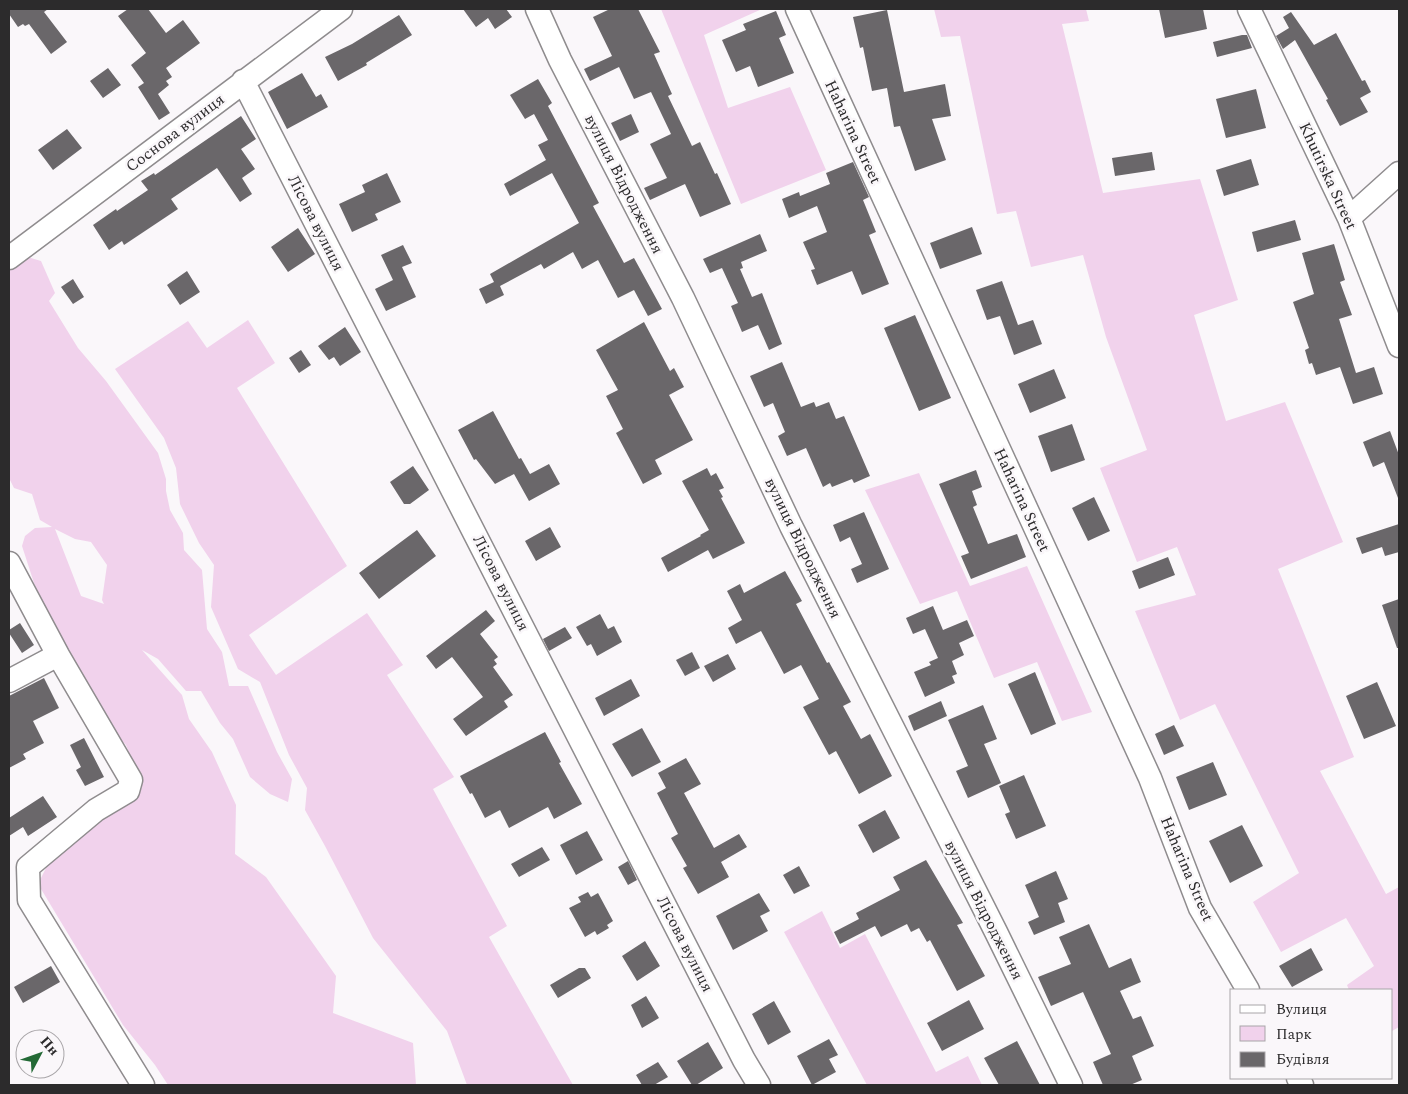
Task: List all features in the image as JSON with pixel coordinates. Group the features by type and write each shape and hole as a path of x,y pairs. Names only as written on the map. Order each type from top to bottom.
{"street":[{"name":"Соснова вулиця","path":"9,258 341,9"},
{"name":"вулиця Відродження","path":"537,9 560,60 683,298 791,526 1071,1085"},
{"name":"Haharina Street","path":"797,9 1150,778 1200,908 1247,989"},
{"name":"Khutirska Street","path":"1249,9 1349,218 1399,346"},
{"name":"Лісова вулиця","path":"243,81 744,1060 759,1085"},
{"path":"1349,218 1399,173"},
{"path":"9,564 58,655 130,780 128,791 96,810 28,867 29,900 142,1085"},
{"path":"9,681 58,655"}],"green space":[{"path":"661,9 762,9 704,35 728,108 790,87 826,170 741,204"},
{"path":"934,9 1086,9 1089,21 1062,24 1103,193 1200,179 1238,300 1194,315 1226,421 1285,402 1343,542 1278,569 1354,757 1320,771 1386,894 1399,887 1399,1027 1393,1030 1393,989 1349,989 1347,985 1374,966 1346,918 1281,952 1253,902 1299,873 1215,704 1180,720 1135,611 1196,595 1177,547 1137,562 1100,468 1147,450 1106,337 1083,255 1031,267 1016,211 997,214 960,36 941,37"},
{"path":"9,253 41,261 55,293 49,301 78,348 106,381 158,453 166,479 166,491 170,510 183,533 184,550 202,570 207,629 222,652 229,686 248,686 277,752 292,779 288,802 270,794 250,777 233,739 220,723 201,691 186,691 158,659 142,650 182,695 189,719 212,752 236,805 235,854 266,877 336,976 333,1013 413,1043 416,1085 168,1085 155,1065 123,1025 38,884 53,854 116,805 142,788 126,745 96,715 34,583 22,546 25,536 35,528 52,527 40,520 32,494 14,488 9,478","holes":["55,529 75,539 91,542 107,565 102,600 104,604 81,596"]},
{"path":"248,320 275,363 237,388 347,566 249,635 276,675 367,613 403,665 387,675 454,777 433,789 507,926 489,937 573,1085 467,1085 447,1031 373,938 305,810 307,788 289,755 260,682 238,669 211,607 214,565 199,543 180,504 176,468 164,438 115,369 188,321 207,348"},
{"path":"919,473 970,586 1027,566 1092,712 1062,721 1037,662 994,678 957,591 920,604 865,490"},
{"path":"822,911 840,948 865,934 936,1072 968,1056 982,1085 867,1085 784,932"}],"building":[{"path":"9,9 48,9 44,12 67,42 51,54 29,24 25,26 23,24 18,27 9,14"},
{"path":"128,9 148,9 166,33 183,20 200,43 166,68 172,77 166,81 169,85 158,94 170,113 159,120 138,87 144,83 131,65 146,53 118,16"},
{"path":"463,9 506,9 512,17 495,29 488,18 476,27"},
{"path":"610,9 638,9 660,52 654,54 672,94 668,96 692,146 700,142 731,204 700,217 685,184 650,200 644,188 667,178 650,144 671,134 651,92 634,99 619,67 590,81 584,69 612,56 593,17"},
{"path":"1159,9 1203,9 1207,29 1165,38"},
{"path":"887,10 904,92 945,84 951,116 932,119 946,160 915,171 900,126 894,127 887,88 872,91 863,47 860,48 853,17"},
{"path":"776,11 786,35 779,38 794,73 758,87 750,66 736,72 722,40 746,30 743,24"},
{"path":"1291,12 1314,45 1336,33 1362,81 1365,80 1371,92 1360,98 1368,112 1340,126 1326,100 1328,99 1295,40 1283,49 1276,36 1289,28 1283,17"},
{"path":"399,15 412,35 366,63 367,65 338,81 325,57 352,44"},
{"path":"1247,35 1252,48 1217,57 1213,42"},
{"path":"108,68 121,85 103,98 90,81"},
{"path":"302,73 316,97 321,94 328,107 287,129 268,92"},
{"path":"538,79 552,103 548,106 599,203 593,206 624,263 634,258 662,309 648,316 634,290 618,298 598,260 582,269 573,252 544,269 541,264 500,286 504,295 486,304 479,289 494,282 490,274 579,223 552,173 510,196 504,184 546,160 538,145 548,140 534,114 525,119 510,95"},
{"path":"1256,89 1266,128 1226,138 1216,99"},
{"path":"631,114 639,132 620,141 611,123"},
{"path":"241,116 256,139 241,149 255,169 242,178 252,194 240,202 217,168 171,199 178,209 124,245 122,241 109,250 93,225 148,190 141,181 154,173 155,175"},
{"path":"67,129 82,148 53,170 38,150"},
{"path":"1152,152 1155,170 1115,176 1112,158"},
{"path":"1251,159 1259,185 1224,196 1216,170"},
{"path":"853,162 869,197 863,200 876,232 869,235 889,284 862,295 852,271 817,285 811,270 815,269 803,242 827,232 817,206 789,218 782,199 799,192 800,196 830,184 826,173"},
{"path":"387,173 401,202 375,214 378,220 352,232 339,204 365,192 362,185"},
{"path":"1295,220 1301,240 1257,252 1252,232"},
{"path":"972,227 982,254 940,269 930,243"},
{"path":"298,228 315,254 288,272 271,247"},
{"path":"760,234 767,251 741,262 743,268 740,269 752,297 762,293 782,344 769,350 758,325 742,332 731,306 738,303 722,268 710,273 703,259"},
{"path":"1334,244 1345,280 1340,282 1352,315 1339,319 1356,373 1374,367 1383,394 1353,404 1340,367 1316,375 1312,363 1309,364 1305,350 1309,348 1293,302 1314,294 1302,253"},
{"path":"403,245 412,263 402,267 416,297 386,311 375,289 393,280 381,255"},
{"path":"187,271 200,292 180,305 167,285"},
{"path":"73,279 84,297 73,304 61,287"},
{"path":"1002,281 1018,325 1033,320 1042,344 1014,355 1000,316 987,320 976,290"},
{"path":"915,315 951,398 919,411 884,328"},
{"path":"644,322 670,371 674,368 684,387 669,395 693,440 655,460 662,474 643,484 616,433 623,429 606,396 618,390 596,350"},
{"path":"345,327 361,352 340,366 334,357 329,360 318,346"},
{"path":"301,350 311,365 299,373 289,358"},
{"path":"782,362 801,407 814,402 816,407 829,402 836,419 844,416 870,476 854,483 852,479 832,487 830,483 823,487 806,448 787,456 778,436 785,432 773,403 764,407 750,376"},
{"path":"1054,369 1066,398 1030,413 1018,384"},
{"path":"493,411 519,459 521,458 530,474 549,464 560,484 529,501 514,474 495,484 476,459 474,460 458,430"},
{"path":"1072,424 1085,460 1051,472 1038,436"},
{"path":"1390,431 1399,455 1399,498 1384,462 1373,467 1363,442"},
{"path":"413,466 429,490 410,504 404,504 390,482"},
{"path":"707,468 711,476 716,473 724,488 719,490 723,497 721,498 745,543 713,559 708,550 668,572 661,558 709,530 682,481"},
{"path":"976,470 982,487 972,491 977,505 973,507 988,544 1017,534 1026,557 971,579 961,556 969,553 939,484"},
{"path":"1094,497 1110,531 1088,541 1072,508"},
{"path":"864,512 889,569 857,583 851,569 862,564 850,537 840,542 833,525"},
{"path":"1399,524 1399,552 1385,556 1382,547 1362,554 1356,538"},
{"path":"550,527 561,547 536,561 525,541"},
{"path":"417,530 436,556 379,599 359,573"},
{"path":"1168,557 1175,575 1139,589 1132,571"},
{"path":"785,571 802,601 796,604 827,663 829,662 851,702 843,706 861,739 870,734 892,776 859,794 836,751 829,755 803,707 819,699 801,665 784,674 761,631 736,644 728,628 742,620 727,591 740,584 744,593"},
{"path":"1399,599 1399,648 1397,648 1382,605"},
{"path":"933,606 943,630 967,620 974,636 959,643 964,655 952,661 957,674 952,676 955,683 925,697 914,672 931,665 929,662 938,658 925,629 913,634 906,618"},
{"path":"486,610 495,621 480,634 498,657 494,660 497,664 493,667 513,695 504,701 508,707 466,736 453,719 483,697 452,657 436,669 426,656"},
{"path":"600,614 608,629 614,626 622,642 597,656 591,644 587,646 576,627"},
{"path":"20,623 34,645 22,653 9,633 9,630"},
{"path":"565,627 572,638 549,651 543,639"},
{"path":"692,652 700,668 685,676 676,660"},
{"path":"728,654 736,669 713,682 704,666"},
{"path":"1035,672 1056,724 1031,735 1008,684"},
{"path":"44,678 59,708 33,721 44,743 23,754 26,759 9,768 9,696"},
{"path":"631,679 640,696 604,716 595,698"},
{"path":"1377,682 1396,726 1364,739 1346,696"},
{"path":"941,701 947,716 914,731 908,716"},
{"path":"983,705 997,739 984,744 1001,783 968,798 956,771 968,766 948,720"},
{"path":"1174,725 1184,746 1164,755 1155,734"},
{"path":"642,728 661,762 632,777 612,744"},
{"path":"545,732 561,762 559,763 582,804 554,819 548,807 509,828 500,810 485,818 472,793 470,794 460,776"},
{"path":"84,738 104,777 85,786 76,770 81,767 70,745"},
{"path":"686,758 701,784 684,793 714,848 739,834 747,847 721,862 729,877 698,894 683,868 687,866 671,838 678,834 657,793 666,788 658,773"},
{"path":"1213,762 1227,795 1189,810 1176,777"},
{"path":"1024,775 1046,826 1016,839 1005,814 1010,812 999,786"},
{"path":"43,796 57,817 28,836 23,827 9,836 9,818"},
{"path":"885,810 900,838 873,853 858,825"},
{"path":"1242,825 1263,866 1230,883 1209,841"},
{"path":"587,831 603,860 576,875 560,845"},
{"path":"542,847 550,860 519,877 511,864"},
{"path":"926,860 963,923 957,925 985,976 957,991 930,940 927,942 919,928 911,932 907,924 881,937 875,926 840,944 834,932 859,919 856,913 900,890 893,877"},
{"path":"628,861 637,880 628,885 618,867"},
{"path":"799,866 810,886 794,894 783,875"},
{"path":"1056,871 1068,899 1058,903 1065,922 1034,935 1028,922 1039,917 1025,885"},
{"path":"588,892 591,897 598,893 613,921 607,925 609,928 597,935 595,931 585,937 569,908 581,902 578,897"},
{"path":"759,893 770,911 760,916 768,931 733,950 716,916"},
{"path":"1089,924 1109,968 1131,958 1141,982 1120,991 1133,1019 1141,1016 1154,1046 1132,1056 1142,1080 1130,1085 1103,1085 1093,1062 1111,1054 1083,992 1051,1006 1038,977 1071,964 1059,937"},
{"path":"645,941 660,966 637,981 622,956"},
{"path":"1311,948 1323,970 1292,987 1279,966"},
{"path":"51,966 60,982 23,1003 14,987"},
{"path":"579,968 585,968 591,978 558,998 550,985"},
{"path":"646,996 659,1018 642,1028 631,1005"},
{"path":"969,1000 984,1029 942,1051 927,1023"},
{"path":"774,1001 791,1032 768,1045 752,1014"},
{"path":"829,1039 838,1055 829,1059 836,1072 812,1085 797,1056"},
{"path":"1017,1041 1040,1085 999,1085 984,1058"},
{"path":"708,1042 723,1068 696,1085 692,1085 677,1061"},
{"path":"658,1062 668,1077 654,1085 642,1085 636,1075"}]}
